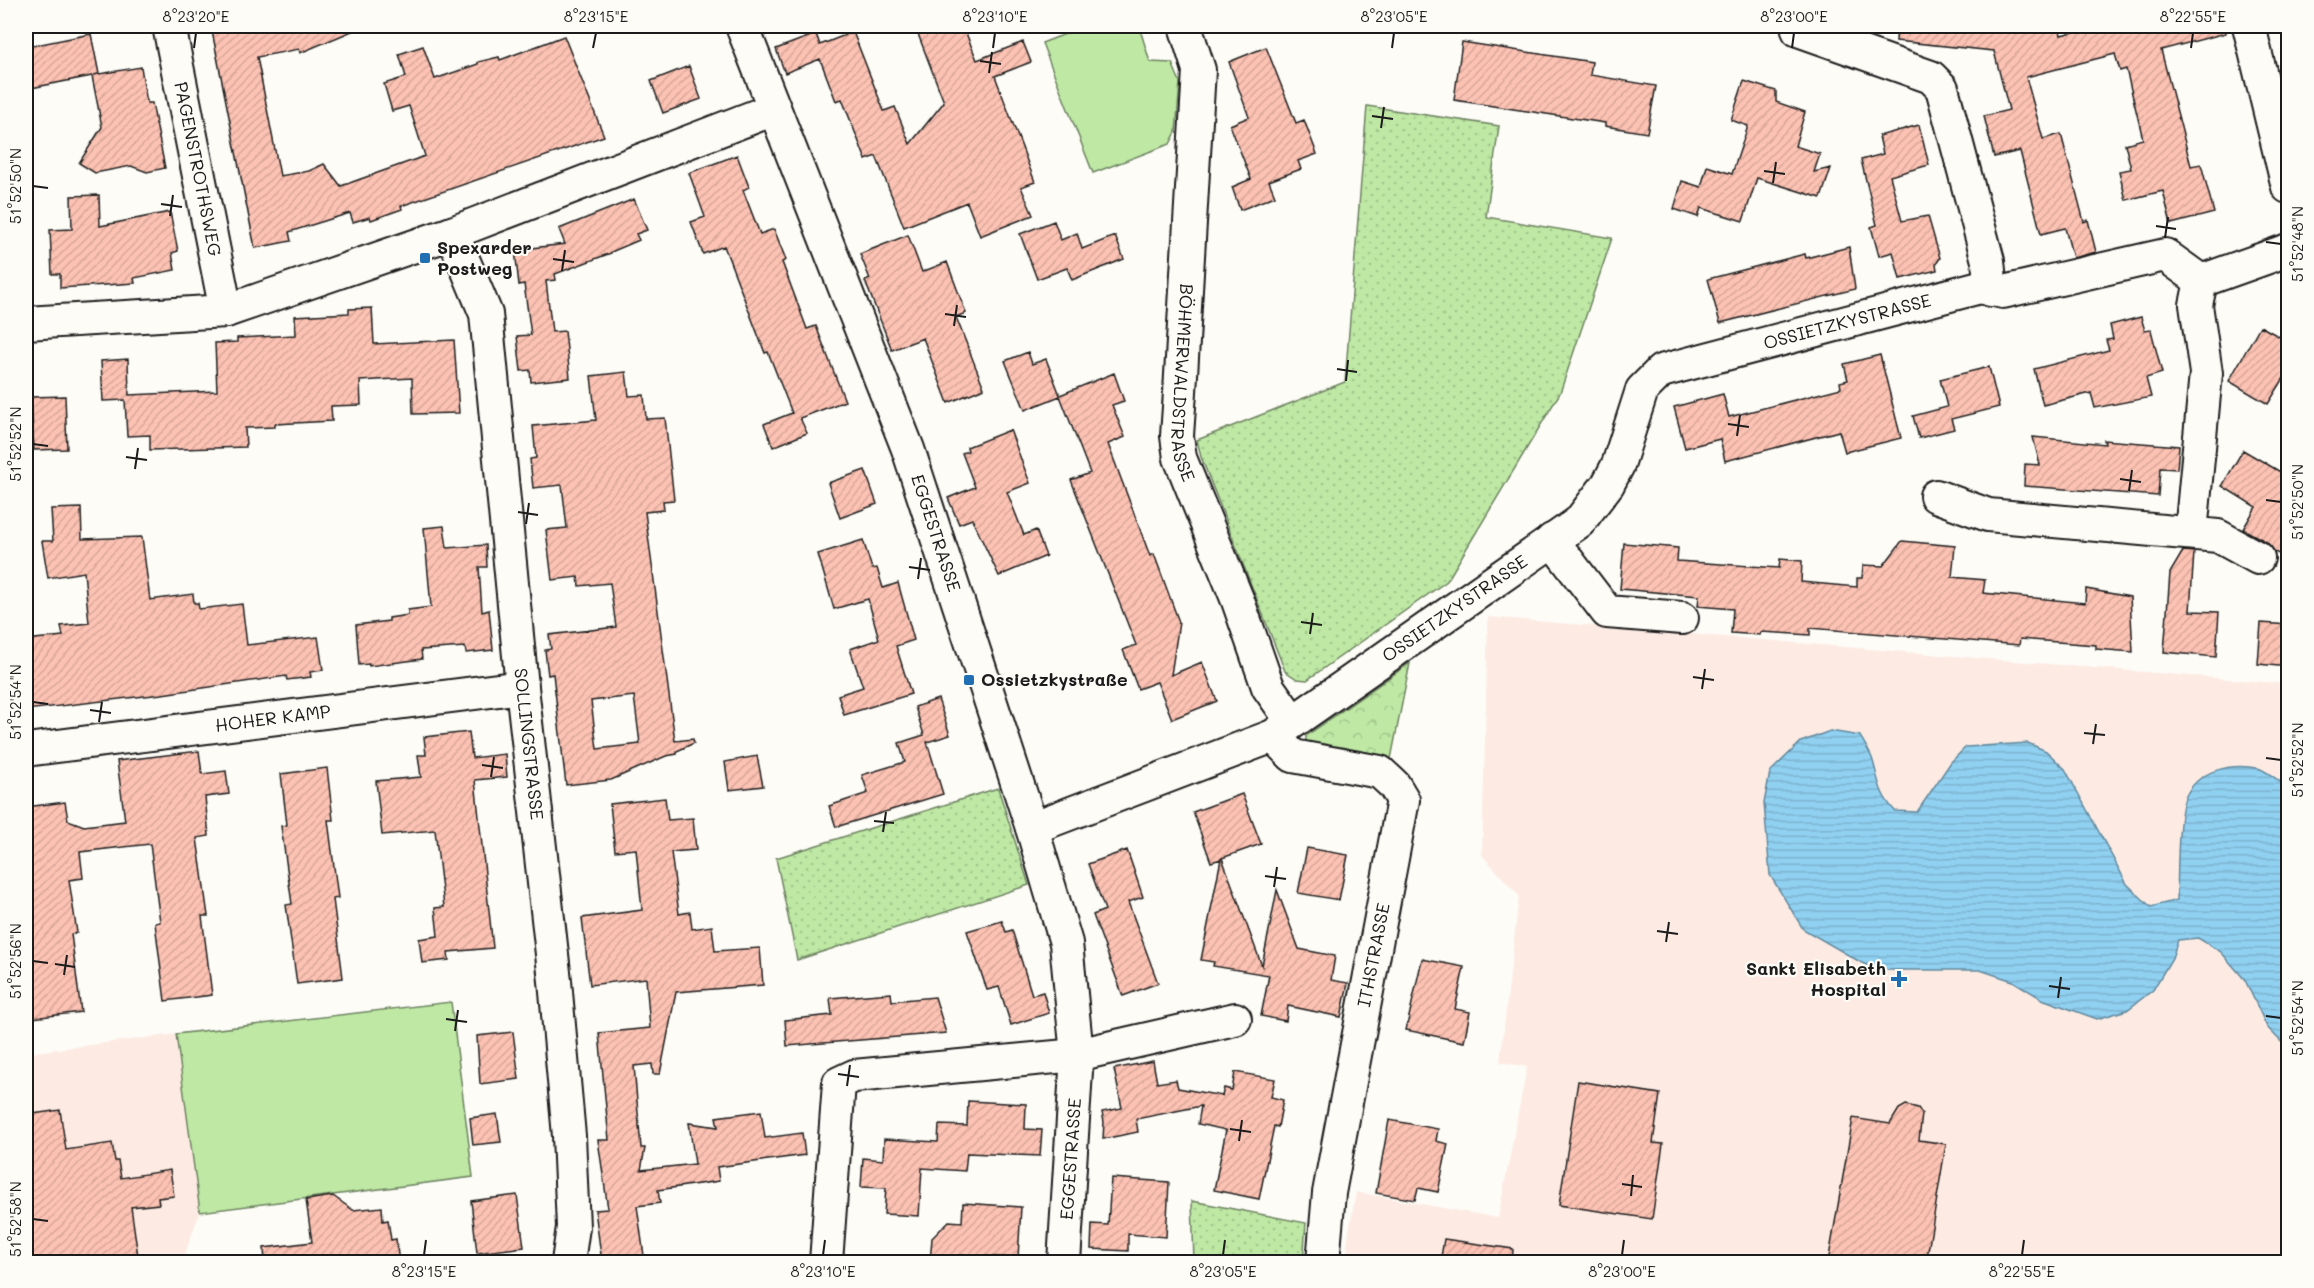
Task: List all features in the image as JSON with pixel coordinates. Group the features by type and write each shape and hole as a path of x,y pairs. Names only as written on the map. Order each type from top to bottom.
{"street":[{"name":"PAGENSTROTHSWEG","path":"169,26 226,311"},
{"name":"EGGESTRASSE","path":"742,26 908,449 1032,828 1066,944 1077,1055 1064,1263"},
{"name":"BÖHMERWALDSTRASSE","path":"1185,26 1199,70 1178,414 1177,436 1180,458 1238,601 1282,729"},
{"path":"2249,26 2289,187"},
{"path":"1798,30 1931,77 1942,88 1988,261 1991,290"},
{"path":"26,323 226,311 452,233 774,109"},
{"name":"SOLLINGSTRASSE","path":"452,233 486,314 569,1136 573,1227 568,1263"},
{"path":"2191,533 2206,373 2196,305 2201,281 2289,250"},
{"name":"OSSIETZKYSTRASSE","path":"1032,828 1282,729 1579,522 1608,484 1618,465 1642,390 1661,371 1980,287 2003,292 2165,255 2201,281"},
{"path":"1936,496 1988,515 2218,537 2258,558"},
{"path":"1552,540 1607,612 1682,618"},
{"name":"HOHER KAMP","path":"26,750 522,687"},
{"name":"ITHSTRASSE","path":"1282,729 1293,756 1380,772 1394,785 1403,800 1329,1193 1323,1263"},
{"path":"826,1263 839,1083 854,1076 1077,1055 1235,1019"}],"shaded area":[{"name":"Sankt Elisabeth Hospital","path":"1488,617 2288,684 2288,1262 1348,1262 1347,1243 1356,1192 1498,1218 1527,1067 1500,1062 1519,896 1482,855"},
{"path":"176,1034 200,1212 182,1262 26,1262 26,1053"}],"green space":[{"path":"1086,26 1139,26 1150,62 1172,63 1180,82 1176,132 1170,144 1093,173 1042,43"},
{"path":"1367,106 1499,126 1486,217 1612,238 1560,393 1447,581 1307,680 1297,679 1285,671 1201,457 1197,440 1345,382"},
{"path":"1410,663 1391,759 1312,748 1306,743 1306,736"},
{"path":"998,788 1029,885 797,960 776,858"},
{"path":"451,1002 473,1177 200,1212 176,1034"},
{"path":"1192,1201 1306,1223 1303,1262 1194,1262"}],"water":[{"path":"1830,731 1860,736 1872,758 1882,792 1895,811 1917,812 1951,762 1966,747 2028,743 2046,751 2065,769 2127,884 2151,907 2177,900 2179,832 2182,807 2190,788 2206,775 2226,768 2257,768 2273,776 2288,788 2288,1049 2267,1027 2245,980 2221,952 2198,938 2178,940 2172,958 2153,990 2127,1010 2097,1019 2042,999 2013,981 1980,970 1874,970 1803,929 1770,875 1764,803 1770,772 1801,742"}],"building":[{"path":"239,26 364,26 300,53 299,49 257,57 280,176 309,171 324,164 341,186 425,156 409,106 392,111 384,84 406,77 399,54 423,46 435,79 478,64 478,62 499,57 500,60 564,36 604,136 401,206 402,209 371,220 370,217 353,222 350,213 289,232 291,241 255,248 212,31"},
{"path":"915,26 963,26 977,60 1023,42 1031,62 995,76 1035,182 1021,187 1033,215 980,236 967,202 904,227 876,156 866,160 842,99 836,101 820,59 785,73 776,49 816,34 820,45 853,32 884,111 895,107 910,144 944,102"},
{"path":"1897,26 2059,26 2061,35 2098,26 2225,26 2226,33 2161,50 2191,166 2201,164 2214,213 2171,224 2163,191 2126,200 2119,171 2131,169 2125,144 2143,139 2126,69 2120,71 2115,54 2026,77 2043,139 2061,134 2084,222 2088,220 2096,252 2073,258 2065,228 2041,234 2020,151 1994,157 1984,116 2009,110 1994,51 1896,41"},
{"path":"91,34 99,74 141,67 147,103 152,103 165,168 147,172 131,166 95,173 79,163 102,127 92,76 26,89 26,47"},
{"path":"1462,42 1592,62 1590,75 1656,86 1647,133 1605,126 1605,123 1454,100"},
{"path":"1266,47 1296,123 1304,120 1317,154 1298,161 1301,169 1269,181 1275,196 1240,210 1232,187 1251,179 1230,125 1249,117 1229,62"},
{"path":"689,66 701,99 663,113 651,81"},
{"path":"1744,81 1776,91 1776,102 1805,112 1795,146 1820,154 1814,172 1831,168 1821,198 1757,178 1743,221 1701,208 1698,217 1674,209 1682,181 1701,187 1707,166 1732,174 1748,126 1731,120"},
{"path":"1919,125 1929,165 1890,176 1902,221 1928,216 1940,258 1936,264 1937,270 1900,279 1893,252 1879,256 1871,227 1877,225 1861,160 1883,154 1879,136"},
{"path":"737,155 749,187 743,190 760,234 774,229 786,260 782,262 807,329 816,326 845,401 800,418 807,433 773,447 764,424 792,413 768,352 765,353 724,246 703,254 691,222 705,217 689,173"},
{"path":"99,195 100,226 170,212 178,251 172,253 175,270 134,278 135,283 60,288 60,274 52,274 50,230 72,229 71,196"},
{"path":"634,199 647,230 636,234 639,240 555,274 556,280 546,281 552,332 565,331 570,378 531,382 530,370 521,371 517,336 531,335 524,284 519,285 515,250 565,244 559,229"},
{"path":"1054,221 1061,240 1077,233 1082,249 1115,236 1124,259 1072,280 1067,268 1037,279 1020,234"},
{"path":"908,235 922,272 947,262 966,313 956,317 984,388 948,403 923,338 892,350 865,281 870,279 860,254"},
{"path":"1849,247 1855,289 1720,323 1708,279 1805,254 1806,258"},
{"path":"372,308 374,344 454,340 459,413 413,414 412,378 360,381 361,405 331,406 332,421 245,428 246,447 150,450 150,435 127,436 125,400 103,401 101,361 128,359 129,395 217,391 215,343 237,342 237,338 296,335 295,316 349,313 349,309"},
{"path":"2141,317 2145,331 2151,330 2162,373 2146,378 2151,397 2095,408 2091,393 2043,405 2034,369 2109,350 2106,340 2113,339 2110,325"},
{"path":"2260,326 2289,342 2289,370 2268,404 2229,381"},
{"path":"1028,352 1032,364 1046,359 1060,395 1114,373 1124,401 1112,405 1125,437 1108,444 1150,556 1154,554 1179,622 1171,675 1202,662 1217,701 1172,719 1157,682 1138,689 1123,650 1136,645 1071,480 1090,473 1060,396 1025,410 1005,361"},
{"path":"1880,355 1901,438 1845,452 1839,431 1725,461 1720,439 1685,448 1674,407 1723,394 1729,417 1841,388 1840,382 1848,380 1844,364"},
{"path":"1989,367 1999,407 1951,419 1954,429 1919,438 1913,416 1947,407 1940,379"},
{"path":"626,372 629,396 644,395 646,419 665,418 674,500 663,501 664,510 645,512 675,741 693,739 694,743 677,751 677,754 666,756 611,780 566,785 553,674 548,675 545,650 551,649 549,635 616,627 610,583 579,586 578,577 552,580 546,530 567,528 562,485 533,488 530,459 536,458 533,426 596,420 591,376","holes":["634,696 640,744 597,749 591,701"]},
{"path":"65,396 67,449 34,450 31,397"},
{"path":"1010,430 1030,483 1007,492 1024,535 1036,530 1046,556 999,576 972,519 959,524 948,498 975,487 962,453 968,451 967,447"},
{"path":"2033,437 2105,444 2104,440 2179,446 2177,469 2160,468 2158,496 2024,486 2025,464 2040,465"},
{"path":"2243,450 2289,477 2289,560 2275,552 2267,542 2243,529 2256,507 2222,486"},
{"path":"865,470 877,504 840,518 828,483"},
{"path":"81,508 82,539 142,537 150,600 193,594 194,603 198,603 199,609 242,604 247,645 318,637 323,670 310,672 311,677 287,680 286,676 26,710 26,640 63,636 61,626 89,623 84,572 48,578 42,541 53,541 51,509"},
{"path":"444,526 447,548 486,545 487,567 479,567 482,612 489,610 493,650 466,653 465,647 421,650 422,659 369,666 369,664 359,665 356,625 389,621 389,618 408,615 408,610 431,607 424,528"},
{"path":"863,540 872,569 877,568 883,588 898,583 914,640 896,646 911,694 844,715 838,695 863,687 850,649 879,639 868,599 834,609 818,554"},
{"path":"1902,541 1955,546 1952,577 1985,580 1983,593 2085,603 2086,589 2130,597 2133,652 2096,649 2096,645 2020,639 2019,645 1810,628 1810,635 1731,633 1733,609 1698,606 1699,596 1620,589 1624,543 1678,548 1677,561 1779,568 1780,559 1802,561 1801,582 1857,587 1857,578 1862,578 1863,565 1883,566"},
{"path":"2183,551 2194,552 2190,611 2219,612 2216,657 2164,652 2170,573"},
{"path":"2261,623 2289,625 2289,667 2258,664"},
{"path":"938,699 950,735 927,742 943,794 836,827 829,806 868,793 862,775 905,762 899,743 924,735 915,707"},
{"path":"469,732 472,758 505,754 507,777 475,780 493,948 448,952 449,960 422,963 419,939 438,936 435,908 444,907 435,830 382,835 376,781 421,777 418,755 426,755 424,737"},
{"path":"199,751 202,774 226,771 229,794 205,797 209,836 197,838 208,916 202,916 212,995 165,1001 155,923 160,922 150,844 80,852 83,878 69,880 77,933 71,934 81,1012 33,1018 26,957 26,940 30,939 26,907 26,807 65,802 68,820 84,826 125,821 117,761"},
{"path":"757,756 763,786 729,790 725,762"},
{"path":"327,768 333,820 328,820 338,898 333,899 343,978 297,984 286,905 292,904 281,826 287,825 281,774"},
{"path":"1242,794 1261,844 1222,858 1262,966 1277,890 1299,949 1335,956 1331,980 1348,983 1341,1017 1288,1006 1286,1021 1261,1016 1269,975 1213,966 1214,962 1201,960 1221,859 1211,862 1193,812"},
{"path":"665,798 668,820 693,818 696,850 671,852 679,914 690,912 692,929 712,926 715,951 760,948 763,985 676,992 660,1074 653,1074 652,1064 634,1066 641,1148 645,1148 641,1170 695,1164 689,1123 718,1127 716,1117 761,1111 765,1138 802,1133 805,1155 717,1167 719,1181 658,1190 660,1203 637,1206 645,1263 602,1263 595,1210 608,1209 598,1140 609,1140 599,1033 650,1028 646,978 590,985 582,918 642,910 636,849 615,851 610,804"},
{"path":"1307,848 1348,855 1339,900 1298,893"},
{"path":"1127,850 1143,897 1128,902 1158,983 1123,996 1093,915 1105,910 1088,864"},
{"path":"1002,921 1006,932 1012,930 1032,995 1043,992 1049,1013 1011,1025 999,987 987,990 967,931"},
{"path":"1422,959 1464,967 1455,1009 1470,1012 1464,1042 1406,1030"},
{"path":"891,993 892,1001 935,997 946,1033 787,1046 785,1020 832,1015 830,998"},
{"path":"513,1032 519,1079 480,1084 477,1036"},
{"path":"1153,1061 1157,1083 1176,1080 1178,1088 1222,1096 1224,1088 1232,1090 1235,1072 1275,1079 1271,1097 1283,1100 1278,1127 1274,1126 1259,1199 1214,1190 1226,1130 1198,1124 1201,1106 1136,1119 1138,1132 1103,1139 1102,1112 1122,1108 1114,1069"},
{"path":"1578,1081 1660,1094 1653,1143 1663,1144 1652,1219 1559,1205"},
{"path":"968,1101 1026,1104 1025,1129 1042,1130 1040,1156 967,1153 965,1171 922,1168 919,1216 884,1214 886,1188 861,1187 863,1158 883,1160 884,1139 938,1142 939,1125 967,1126"},
{"path":"1906,1105 1918,1108 1922,1114 1919,1140 1946,1144 1926,1263 1828,1263 1853,1118 1890,1124 1899,1109"},
{"path":"60,1110 66,1150 112,1143 121,1178 170,1170 174,1196 158,1198 159,1204 131,1207 139,1263 33,1263 26,1208 26,1115"},
{"path":"497,1114 501,1142 473,1145 470,1118"},
{"path":"1389,1120 1438,1129 1436,1141 1448,1144 1438,1192 1418,1188 1415,1200 1376,1193"},
{"path":"1111,1178 1169,1182 1166,1237 1128,1234 1128,1251 1091,1249 1092,1224 1108,1225"},
{"path":"517,1195 524,1247 477,1253 471,1201"},
{"path":"333,1196 353,1210 382,1207 383,1221 388,1220 391,1240 396,1239 399,1263 265,1263 264,1248 312,1242 306,1200"},
{"path":"963,1203 1021,1207 1018,1258 961,1255 961,1263 930,1263 932,1238 949,1221 962,1222"},
{"path":"1444,1239 1513,1249 1512,1263 1440,1263"}],"place":[{"name":"Spexarder Postweg","path":"425,258"},
{"name":"Ossietzkystraße","path":"969,680"},
{"name":"Sankt Elisabeth Hospital","path":"1899,979"}]}
